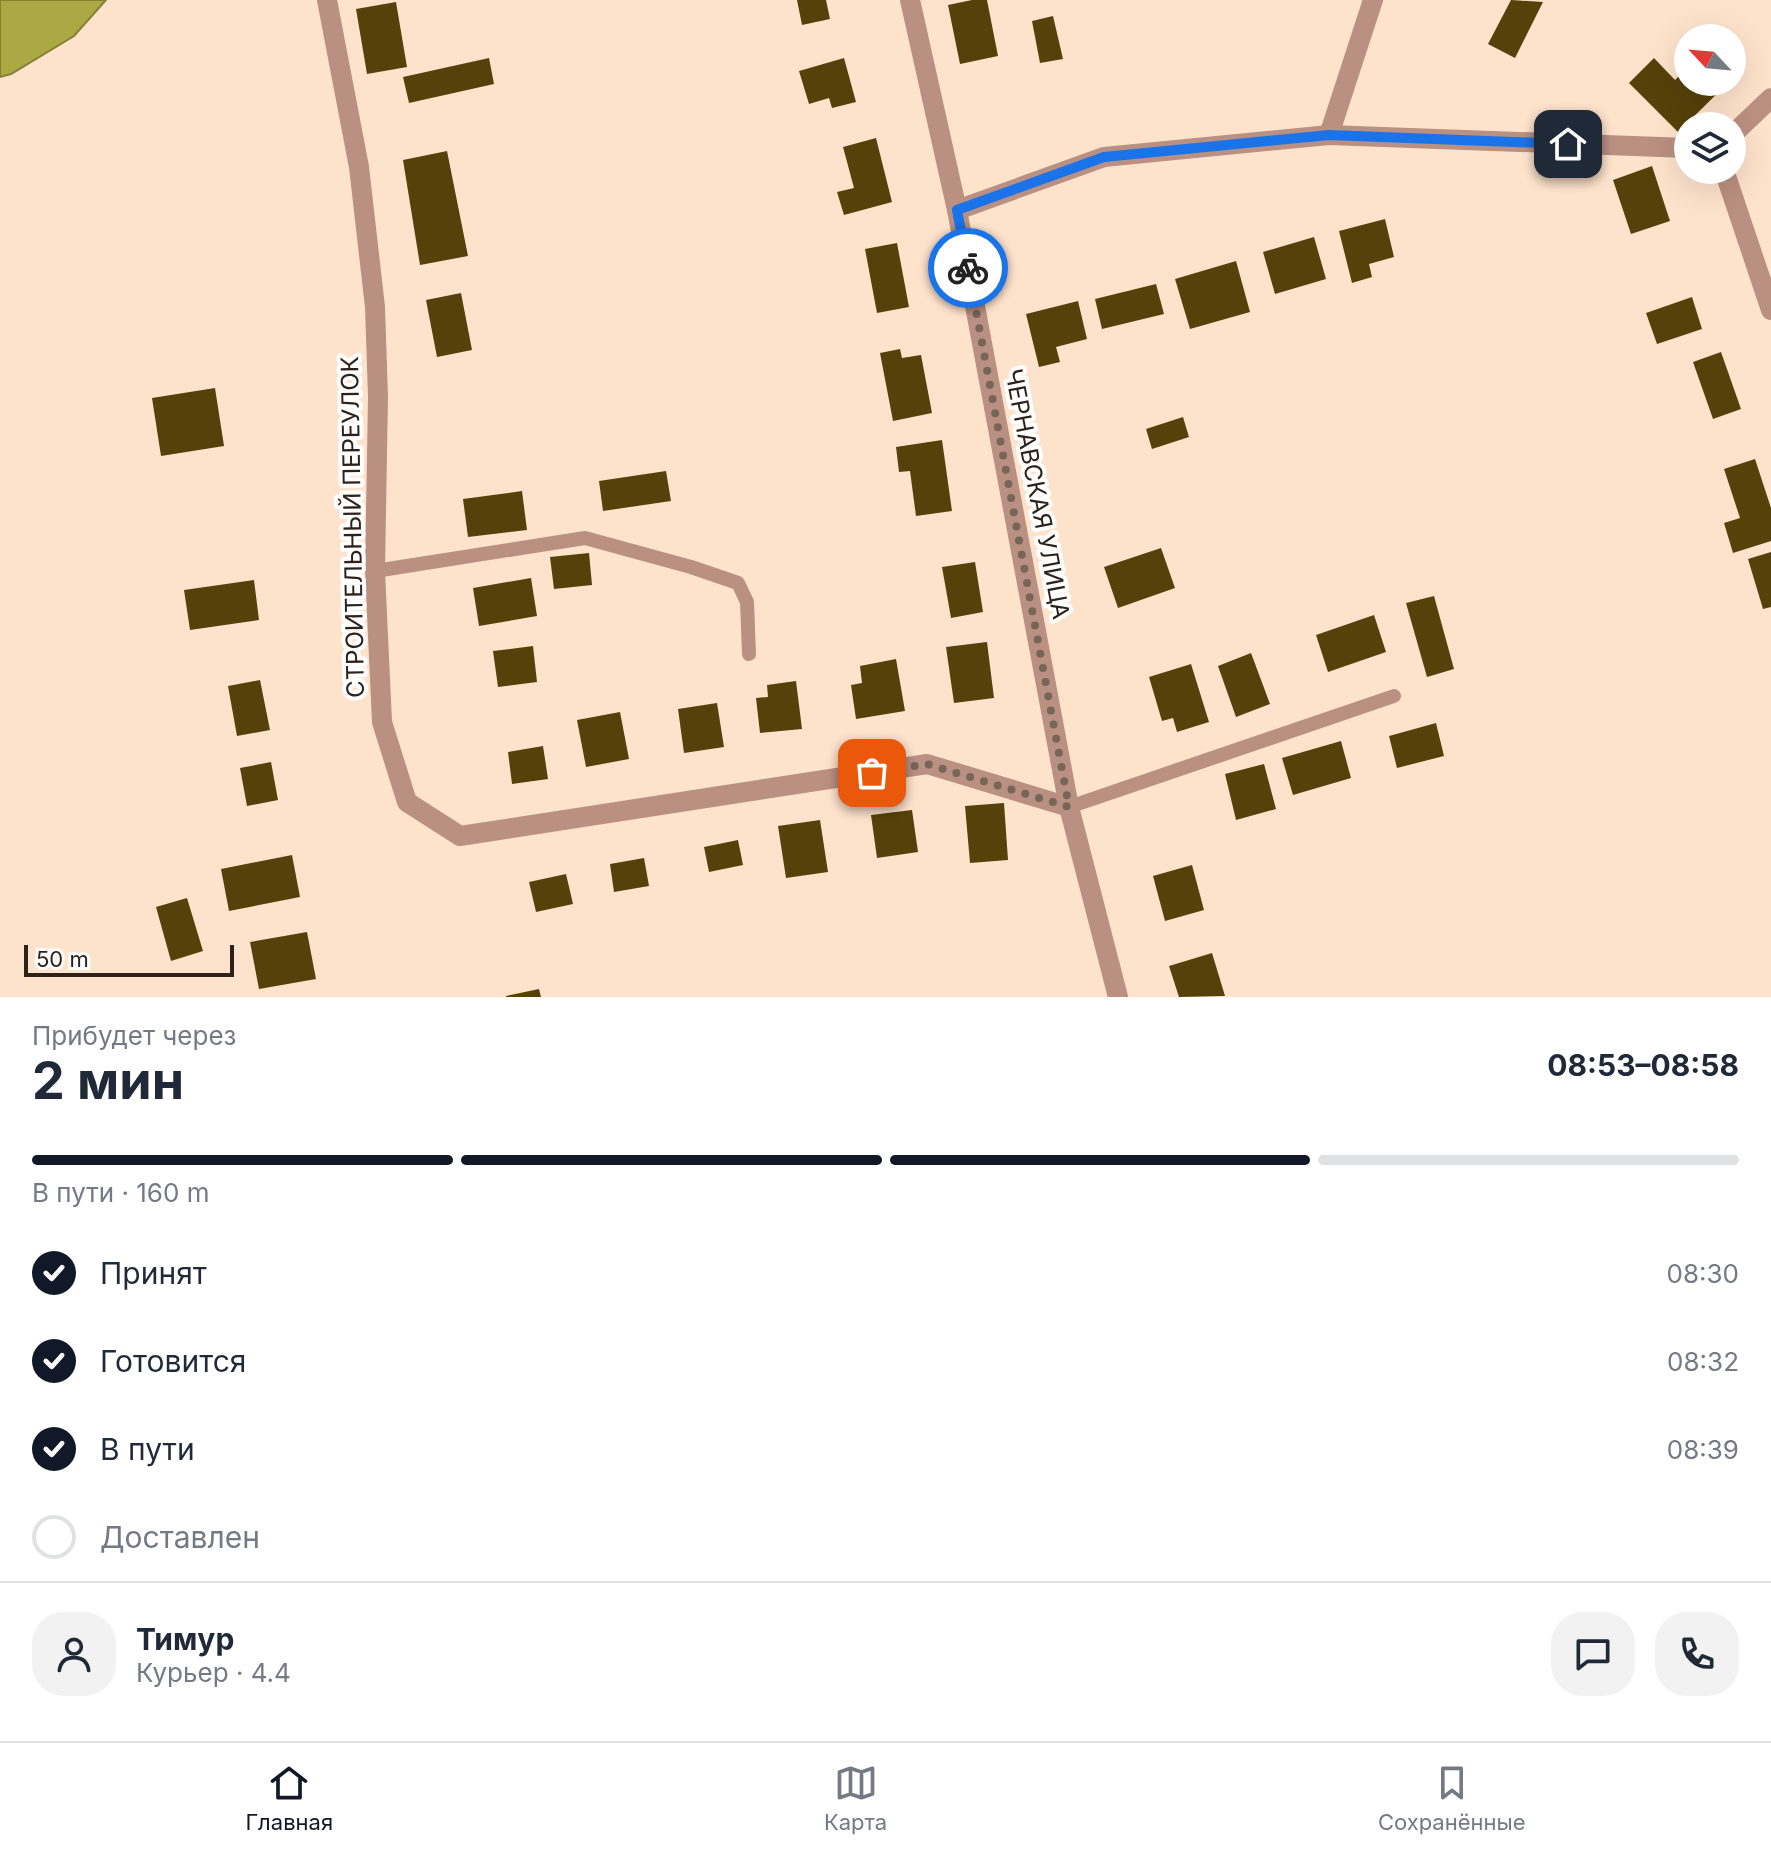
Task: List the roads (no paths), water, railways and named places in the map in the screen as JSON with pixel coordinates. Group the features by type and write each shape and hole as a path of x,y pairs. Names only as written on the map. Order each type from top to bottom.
{"street":[{"name":"СТРОИТЕЛЬНЫЙ ПЕРЕУЛОК","path":"327,0 359,167 375,307 378,397 375,571 382,722 407,802 460,836 927,764 1069,807"},
{"name":"ЧЕРНАВСКАЯ УЛИЦА","path":"910,0 957,210 1069,807 1118,997"},
{"path":"1329,135 1373,0"},
{"path":"1746,122 1771,98"},
{"path":"957,210 1104,157 1329,135 1674,147"},
{"path":"1729,184 1771,310"}],"lane":[{"path":"375,571 585,538 738,583 747,602 749,654"},
{"path":"1069,807 1394,696"}]}
